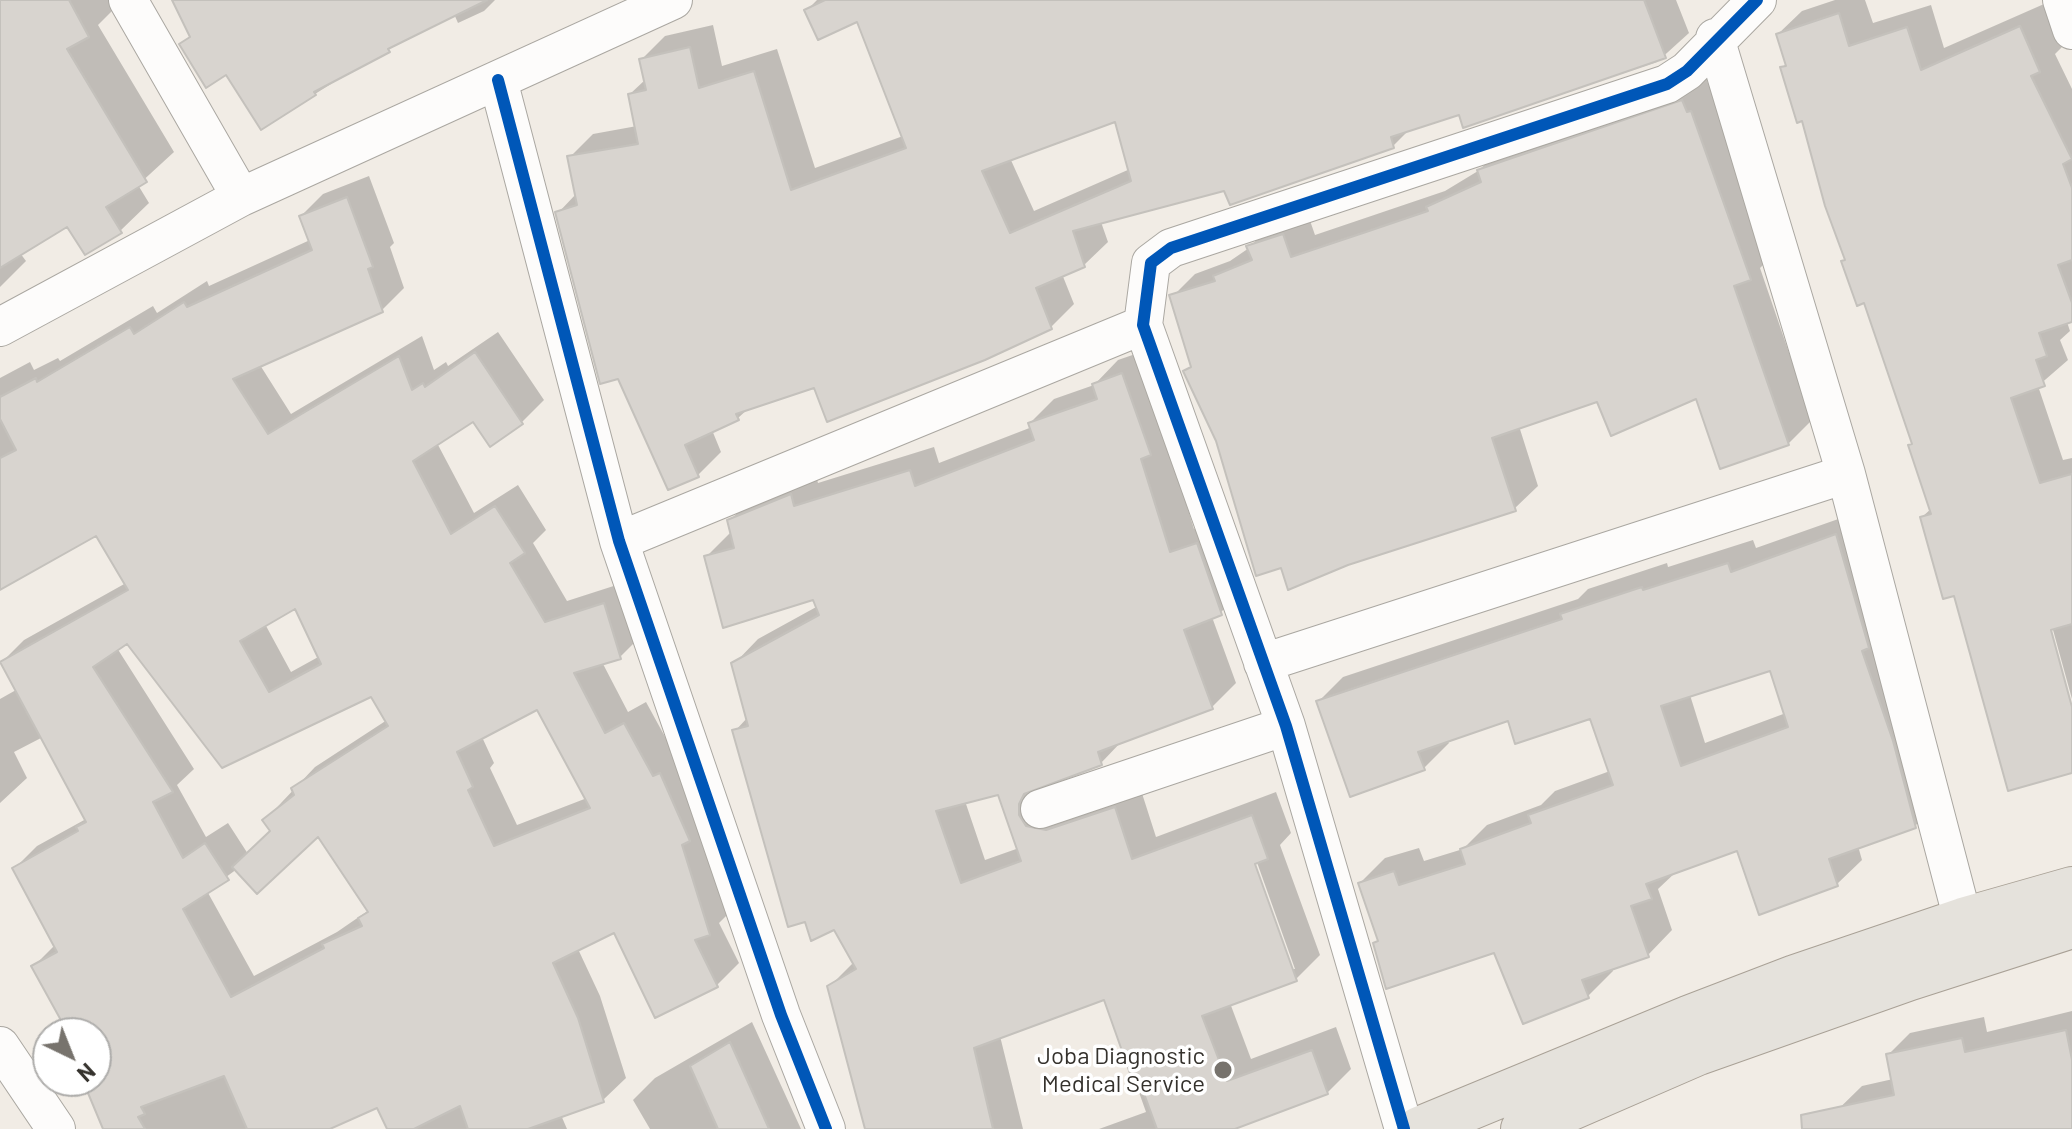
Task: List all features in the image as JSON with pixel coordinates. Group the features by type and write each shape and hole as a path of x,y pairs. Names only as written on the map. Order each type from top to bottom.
{"main road":[{"path":"1523,1129 1698,1053 1800,995 1963,920 2072,889"},
{"path":"1419,1129 1688,1018 1800,995 2072,926"}],"street":[{"path":"128,0 241,197"},
{"path":"0,327 241,197 673,0"},
{"path":"1404,1129 1286,726 1143,325 1151,263 1171,248 1644,94 1687,71 1715,38 1757,0"},
{"path":"2062,0 2072,30"},
{"path":"1715,38 1846,474 1963,920"},
{"path":"498,80 619,541 781,1015 826,1129"},
{"path":"619,541 1143,325"},
{"path":"1263,663 1846,474"},
{"path":"1040,809 1286,726"},
{"path":"0,1046 56,1129"}],"building":[{"path":"0,0 69,0 89,37 67,49 147,182 106,207 122,233 85,255 67,227 0,268"},
{"path":"172,0 487,0 388,49 390,52 314,92 316,95 261,130 226,75 206,88 179,44 190,37"},
{"path":"825,0 1644,0 1666,58 1463,128 1459,115 1391,137 1394,148 1230,205 1224,191 1073,231 1085,267 1036,288 1052,329 985,360 827,422 814,388 736,414 739,420 685,445 699,477 668,490 618,379 600,384 555,212 577,205 567,156 638,144 628,94 646,90 639,59 690,47 699,88 754,71 791,190 906,148 857,22 818,40 804,10","holes":["1115,122 1131,181 1010,233 982,171"]},
{"path":"1839,13 1849,46 1907,27 1921,70 2020,26 2040,72 2031,76 2072,159 2063,164 2072,188 2072,260 2058,265 2072,303 2072,322 2039,333 2047,356 2036,360 2045,386 2011,398 2040,483 2072,474 2072,624 2051,630 2072,707 2072,773 2008,791 1954,596 1943,599 1920,517 1931,514 1908,445 1912,444 1864,303 1857,306 1841,261 1845,260 1825,206 1802,121 1797,123 1780,67 1786,66 1776,34"},
{"path":"1682,100 1687,112 1691,111 1751,280 1734,286 1789,445 1720,469 1696,399 1611,436 1597,402 1492,438 1516,511 1348,565 1288,590 1281,568 1256,576 1216,441 1183,371 1191,367 1169,295 1215,281 1213,276 1252,260 1246,246 1283,234 1291,257 1366,232 1428,211 1426,207 1481,182 1477,170"},
{"path":"347,197 373,267 368,269 383,312 233,379 268,434 399,356 412,390 423,383 425,387 475,352 523,424 490,447 473,422 413,461 451,534 495,506 525,553 510,563 545,622 604,603 621,659 574,673 605,733 624,723 653,776 660,773 690,841 682,845 710,935 695,940 718,987 655,1018 614,933 553,963 578,1018 604,1102 528,1129 468,1129 460,1106 414,1129 387,1129 377,1108 330,1129 247,1129 224,1076 141,1107 145,1114 138,1117 145,1129 103,1129 90,1097 112,1097 112,1017 59,1017 31,966 57,952 12,868 78,831 76,827 86,822 0,662 128,590 96,536 0,590 0,458 16,450 0,419 0,397 36,378 37,382 130,327 134,334 184,302 187,307 312,250 299,216","holes":["295,609 321,664 269,692 240,641","127,644 222,768 371,697 388,726 291,788 294,795 262,820 270,831 232,867 257,894 318,837 368,912 358,918 362,926 322,944 324,948 231,997 183,909 229,880 205,843 183,858 153,802 173,792 93,667","537,710 590,808 494,846 468,790 473,787 457,752"]},
{"path":"1122,373 1151,455 1141,459 1170,552 1197,543 1222,615 1184,630 1213,709 1098,752 1102,765 1024,794 1019,804 1019,815 1026,826 1046,830 1115,807 1132,859 1252,815 1268,859 1255,864 1297,981 1202,1016 1227,1081 1312,1050 1328,1094 1235,1129 1157,1129 1138,1077 1132,1079 1104,1000 974,1048 993,1129 865,1129 827,986 856,969 834,930 811,941 805,922 788,927 732,730 748,726 731,663 819,615 813,600 723,628 704,556 734,548 727,520 791,494 794,506 910,470 915,486 1034,440 1028,423 1097,399 1092,384","holes":["998,795 1021,861 961,883 936,811"]},
{"path":"1836,534 1869,648 1862,651 1893,741 1916,828 1829,859 1838,886 1759,915 1737,851 1646,884 1652,899 1631,906 1649,957 1582,980 1589,998 1523,1024 1494,953 1386,989 1373,943 1378,941 1358,883 1394,871 1399,885 1465,864 1460,849 1531,823 1528,815 1613,785 1590,719 1515,744 1508,721 1418,752 1425,770 1350,797 1316,701 1562,619 1560,614 1642,587 1643,590 1728,563 1731,572","holes":["1770,671 1788,727 1681,766 1661,706"]},
{"path":"2066,1030 2072,1060 2072,1129 1802,1129 1801,1115 1894,1095 1886,1054 1962,1038 1965,1052"},
{"path":"730,1042 769,1129 718,1129 690,1066"}],"cycle path":[{"path":"1404,1129 1286,726 1143,325 1151,263 1171,248 1667,84 1687,71 1757,0"},
{"path":"498,80 619,541 781,1015 826,1129"}],"place":[{"name":"Joba Diagnostic Medical Service","path":"1223,1070"}]}
